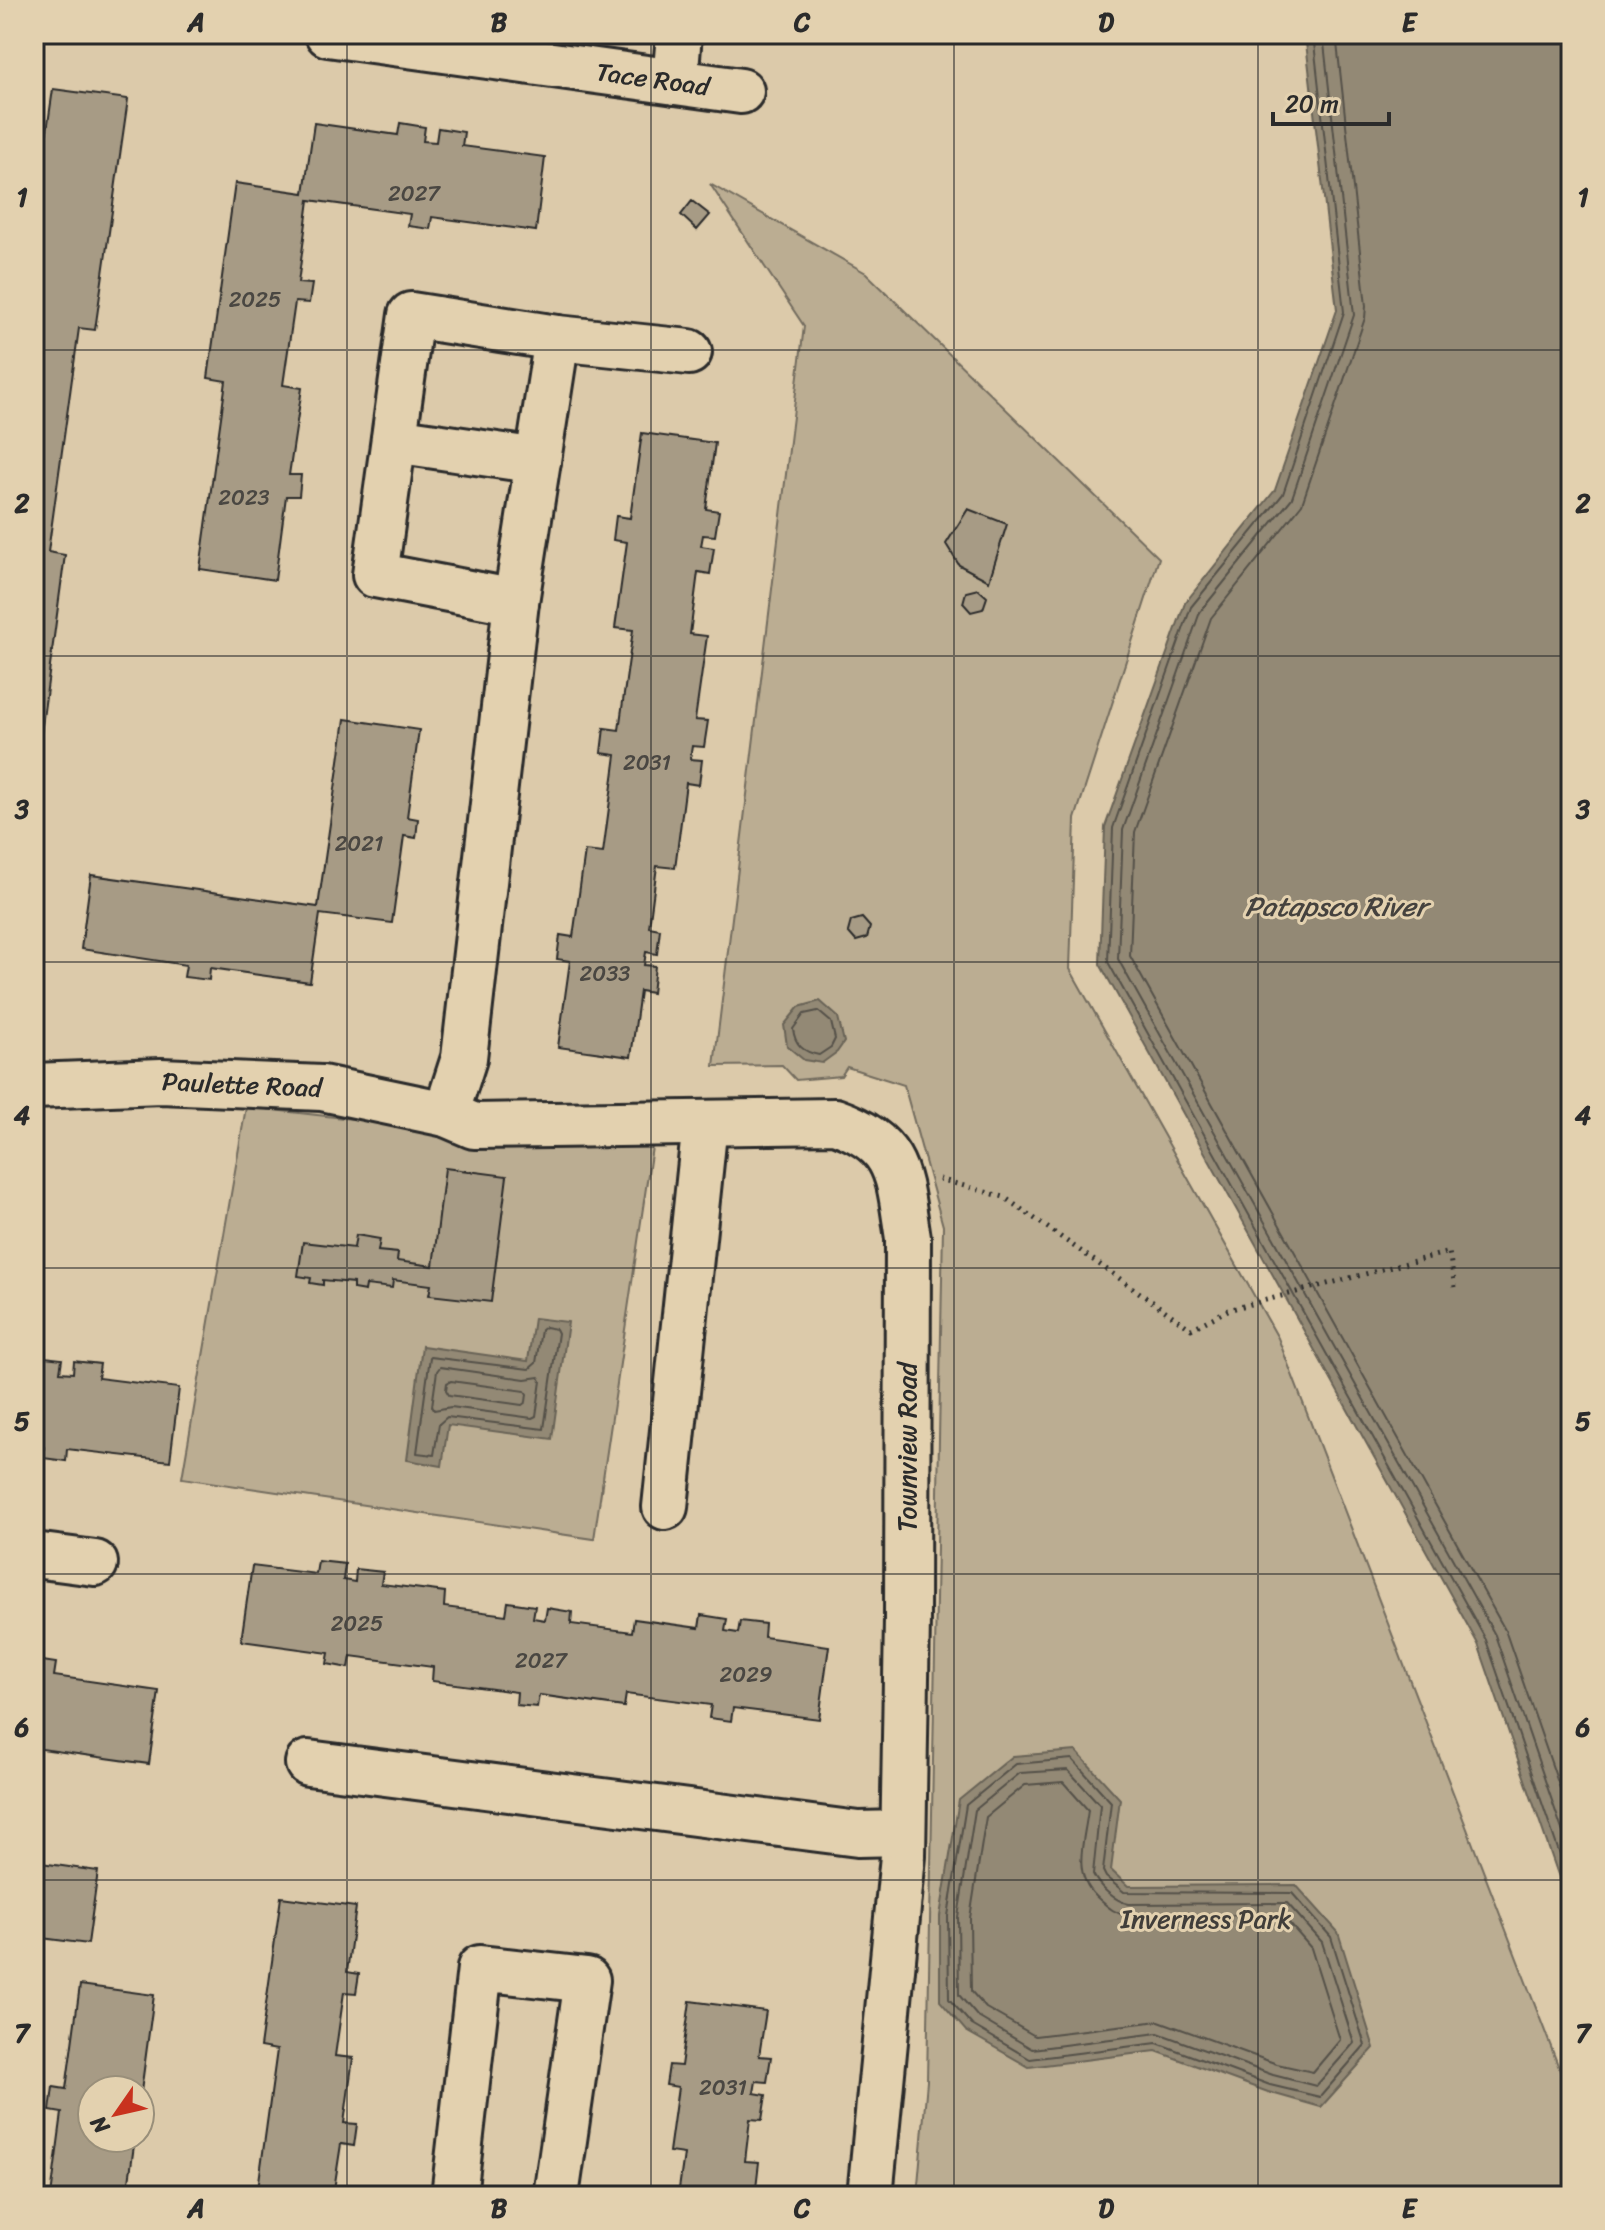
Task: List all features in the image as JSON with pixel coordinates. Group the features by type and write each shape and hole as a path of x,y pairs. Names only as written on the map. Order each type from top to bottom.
{"street":[{"name":"Tace Road","path":"328,34 494,45 675,82 741,91"},
{"path":"675,82 679,34"},
{"path":"516,602 375,575 411,315 557,338 689,352"},
{"path":"446,1114 464,1058 516,602 557,338"},
{"path":"394,440 538,461"},
{"name":"Paulette Road","path":"34,1086 161,1081 322,1088 446,1114"},
{"name":"Townview Road","path":"446,1114 474,1126 835,1121 869,1136 890,1159 900,1183 908,1238 903,1856 870,2196"},
{"path":"665,1507 705,1123"},
{"path":"34,1555 95,1563"},
{"path":"308,1763 858,1834 902,1833"},
{"path":"454,2196 480,1968 587,1980 556,2196"}],"path":[{"path":"893,1166 1004,1197 1191,1329 1228,1310 1449,1252 1456,1293"}],"green space":[{"name":"Inverness Park","path":"710,184 866,273 1159,558 1075,819 1070,969 1278,1338 1571,2099 1571,2196 917,2196 927,2081 943,1226 904,1085 847,1067 841,1076 796,1080 782,1065 714,1066 804,326"},
{"path":"246,1107 602,1147 652,1147 594,1539 182,1478"}],"water":[{"name":"Patapsco River","path":"1305,34 1571,34 1571,1912 1478,1644 1100,964 1105,827 1185,603 1275,490 1337,310"},
{"path":"820,1001 838,1017 844,1042 837,1052 822,1063 804,1060 787,1046 784,1025 799,1007"},
{"path":"534,1318 568,1322 552,1439 448,1425 442,1466 407,1460 422,1346 528,1361"},
{"path":"1076,1751 1120,1799 1111,1870 1128,1886 1296,1885 1338,1932 1374,2048 1321,2107 1268,2092 1156,2051 1029,2067 966,2031 940,2001 940,1916 959,1800 1013,1756"}],"building":[{"path":"53,89 128,99 95,330 79,328 48,552 65,555 39,748 34,748 34,192 38,193"},
{"path":"314,123 398,135 400,123 425,127 423,141 436,142 438,128 464,132 462,146 545,157 536,231 432,217 430,229 408,226 410,214 309,200 298,283 312,284 309,303 295,302 283,385 302,388 289,475 301,475 299,496 286,496 275,580 200,569 226,381 208,378 235,183 304,193"},
{"path":"692,201 710,215 697,230 681,215"},
{"path":"642,433 715,443 706,509 719,511 715,536 703,535 701,546 714,548 710,574 698,572 690,634 707,636 695,720 708,721 704,747 692,746 690,759 702,760 699,785 686,783 675,868 657,866 649,927 660,929 657,954 646,952 644,965 655,966 652,993 640,991 631,1057 558,1047 570,961 557,959 560,935 573,937 585,851 603,853 616,755 601,753 604,728 619,730 633,630 615,628 627,542 613,540 616,516 630,518"},
{"path":"968,509 1007,524 989,581 959,565 946,544"},
{"path":"978,589 987,597 983,609 971,612 963,603 966,592"},
{"path":"345,719 419,730 407,817 418,819 416,838 404,836 392,923 320,914 310,982 210,968 209,980 184,977 186,965 81,949 91,875 318,907"},
{"path":"862,918 870,927 867,938 856,941 848,932 851,921"},
{"path":"445,1168 507,1176 491,1302 429,1295 431,1285 393,1280 392,1288 366,1285 365,1291 353,1289 353,1283 323,1280 323,1285 310,1283 311,1278 298,1276 303,1242 354,1248 356,1235 380,1239 378,1251 398,1253 397,1261 433,1266"},
{"path":"36,1356 62,1359 60,1372 73,1373 74,1361 100,1364 98,1378 179,1388 170,1461 67,1449 66,1461 43,1458 44,1447 34,1445"},
{"path":"318,1561 345,1564 343,1580 355,1582 356,1569 383,1572 381,1584 445,1592 444,1607 506,1615 508,1602 535,1606 533,1618 545,1620 547,1608 572,1612 571,1624 632,1632 634,1619 699,1628 701,1615 727,1619 725,1631 738,1633 740,1621 765,1624 764,1637 829,1646 819,1719 733,1708 731,1721 709,1718 711,1705 626,1694 624,1707 539,1695 537,1707 516,1705 517,1692 432,1681 433,1667 351,1656 349,1668 327,1664 329,1653 241,1641 252,1566 316,1574"},
{"path":"36,1660 56,1663 54,1676 159,1691 149,1764 34,1748"},
{"path":"34,1862 98,1871 88,1944 34,1937"},
{"path":"281,1897 356,1907 347,1972 359,1974 356,1993 344,1992 335,2056 353,2058 344,2123 357,2124 354,2146 341,2144 333,2196 257,2196 277,2050 260,2047"},
{"path":"80,1985 154,1995 143,2074 76,2074 76,2154 133,2154 127,2196 51,2196 62,2113 50,2111 53,2087 66,2089"},
{"path":"690,2001 766,2011 759,2056 771,2057 767,2082 756,2081 754,2093 766,2095 762,2120 750,2119 745,2161 759,2162 755,2196 678,2196 684,2154 669,2152 678,2087 666,2085 669,2065 681,2066"}]}
